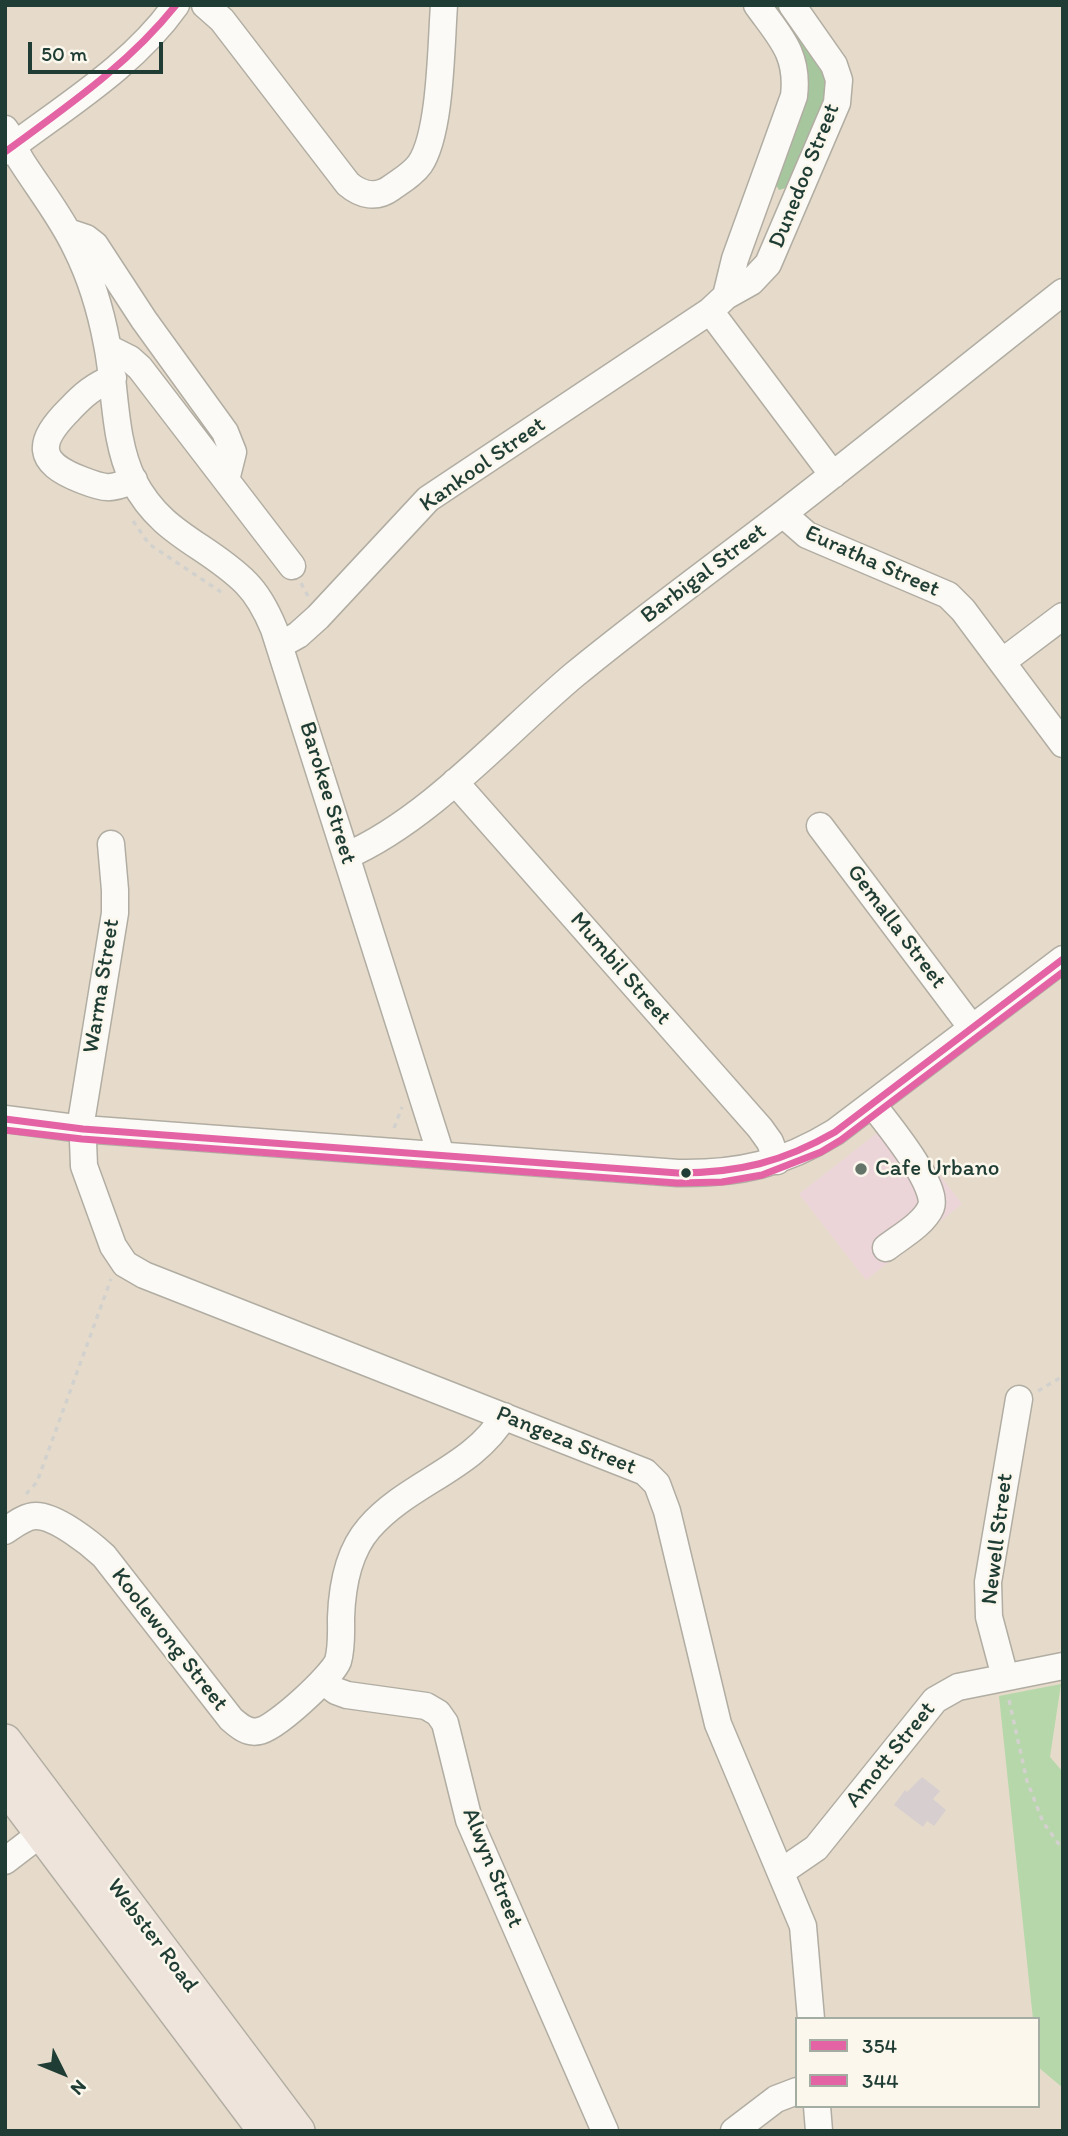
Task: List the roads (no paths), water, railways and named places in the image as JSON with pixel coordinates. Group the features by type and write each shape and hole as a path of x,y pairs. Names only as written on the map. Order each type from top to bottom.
{"main road":[{"name":"Webster Road","path":"5,1741 52,1825 265,2131"},
{"name":"Webster Road","path":"5,1785 52,1825 298,2131"}],"street":[{"path":"8,142 139,49 176,5"},
{"path":"205,5 222,20 348,184 371,195 394,187 414,171 426,153 434,126 444,5"},
{"name":"Dunedoo Street","path":"718,304 794,96 796,81 795,67 789,53 757,5"},
{"name":"Dunedoo Street","path":"718,304 760,275 775,251 840,90 834,65 792,5"},
{"name":"Barokee Street","path":"8,142 68,233 91,286 108,348 124,454 134,480 148,503 170,527 234,572 247,584 268,615 280,645 441,1156"},
{"name":"Barokee Street","path":"68,233 86,238 95,245 144,320 225,432 233,452 226,480"},
{"name":"Barbigal Street","path":"346,856 374,843 455,782 582,669 833,475 1063,292"},
{"path":"718,304 833,475"},
{"name":"Kankool Street","path":"280,645 298,635 318,617 428,499 718,304"},
{"path":"108,348 130,359 140,368 292,566"},
{"path":"113,378 92,388 54,425 47,438 47,452 52,463 63,471 99,486 113,489 134,480"},
{"name":"Euratha Street","path":"782,514 807,535 948,595 963,610 1063,744"},
{"path":"1002,662 1063,616"},
{"name":"Mumbil Street","path":"455,782 760,1128 770,1142 777,1161"},
{"name":"Gemalla Street","path":"820,826 972,1028"},
{"name":"Warma Street","path":"83,1129 82,1116 115,913 116,890 111,844"},
{"path":"5,1119 83,1129 441,1156 690,1173 735,1171 777,1161 816,1144 1063,959"},
{"path":"872,1104 908,1152 932,1194 931,1207 924,1217 886,1248"},
{"name":"Pangeza Street","path":"83,1129 83,1160 87,1176 113,1246 130,1268 645,1472 657,1484 667,1511 718,1724 803,1926 811,2017"},
{"name":"Newell Street","path":"1005,1677 989,1617 988,1581 1018,1399"},
{"name":"Koolewong Street","path":"5,1531 36,1516 88,1541 104,1556 225,1712 245,1730 258,1732 266,1730 323,1681 338,1661 343,1586 361,1538 394,1505 471,1455 494,1433 504,1416"},
{"name":"Amott Street","path":"781,1872 816,1848 935,1700 950,1690 1063,1666"},
{"name":"Alwyn Street","path":"323,1681 347,1695 426,1706 438,1713 445,1723 469,1820 605,2131"},
{"path":"5,1861 52,1825"},
{"path":"734,2131 776,2099 795,2092"},
{"path":"817,2108 819,2131"}],"place":[{"name":"Cafe Urbano","path":"861,1169"}]}
